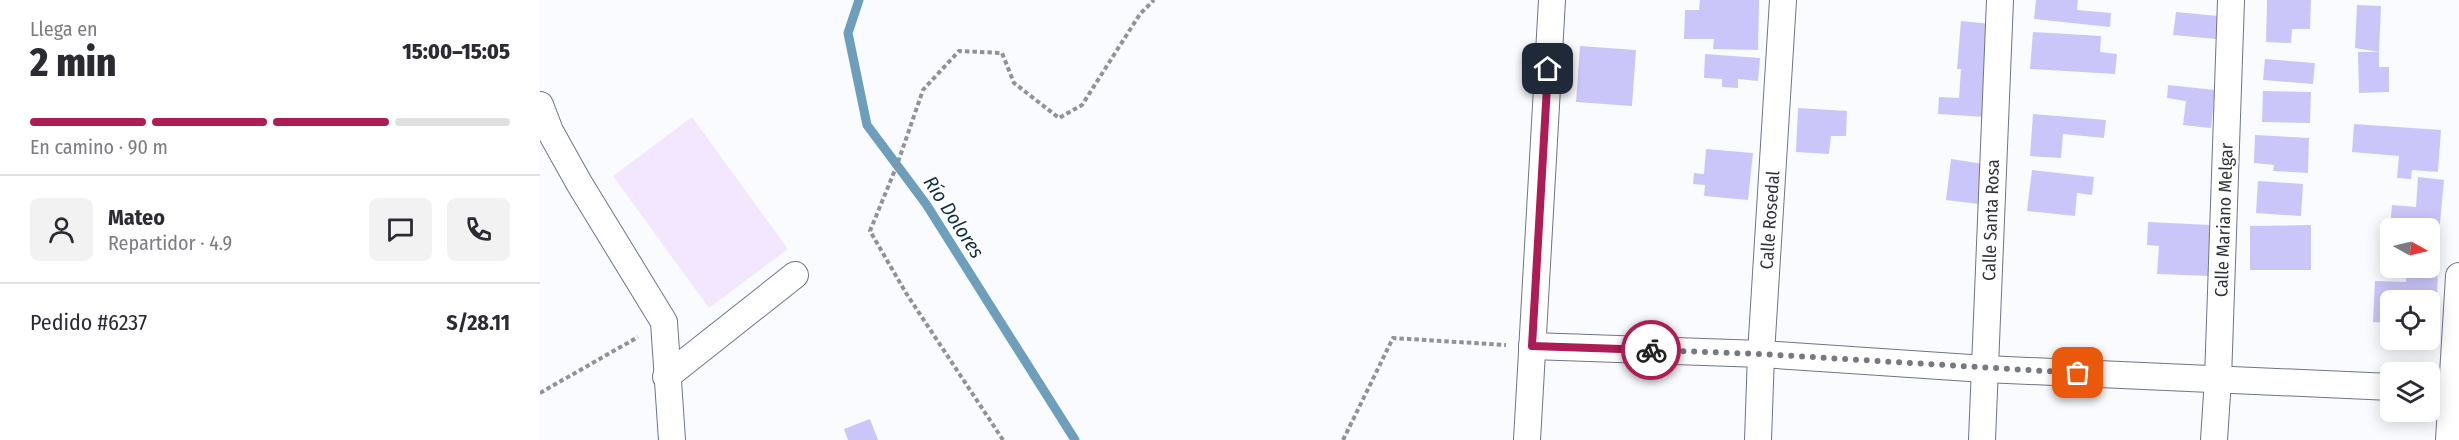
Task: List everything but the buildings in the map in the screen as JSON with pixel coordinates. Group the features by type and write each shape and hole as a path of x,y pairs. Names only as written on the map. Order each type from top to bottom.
{"street":[{"path":"1527,440 1552,0"},
{"name":"Calle Rosedal","path":"1758,440 1761,354 1783,0"},
{"name":"Calle Santa Rosa","path":"1982,440 2000,0"},
{"name":"Calle Mariano Melgar","path":"2214,440 2231,0"},
{"path":"542,112 579,183 663,322 672,440"},
{"path":"666,377 795,274"},
{"path":"2449,440 2447,390 2459,276"},
{"path":"1532,346 1761,354 1985,369 2380,386"}],"path":[{"path":"1003,440 906,293 870,231 897,165 923,90 959,51 1002,53 1014,83 1059,118 1082,105 1140,14 1154,0"},
{"path":"540,393 663,322"},
{"path":"1343,440 1393,338 1532,346"}],"shaded area":[{"path":"692,117 788,249 709,308 613,176"}],"waterway":[{"name":"Río Dolores","path":"859,0 848,33 867,125 926,204 1075,440"}],"way so far":[{"path":"1651,350 1761,354 2078,373"}],"route":[{"path":"1548,69 1532,346 1651,350"}]}
